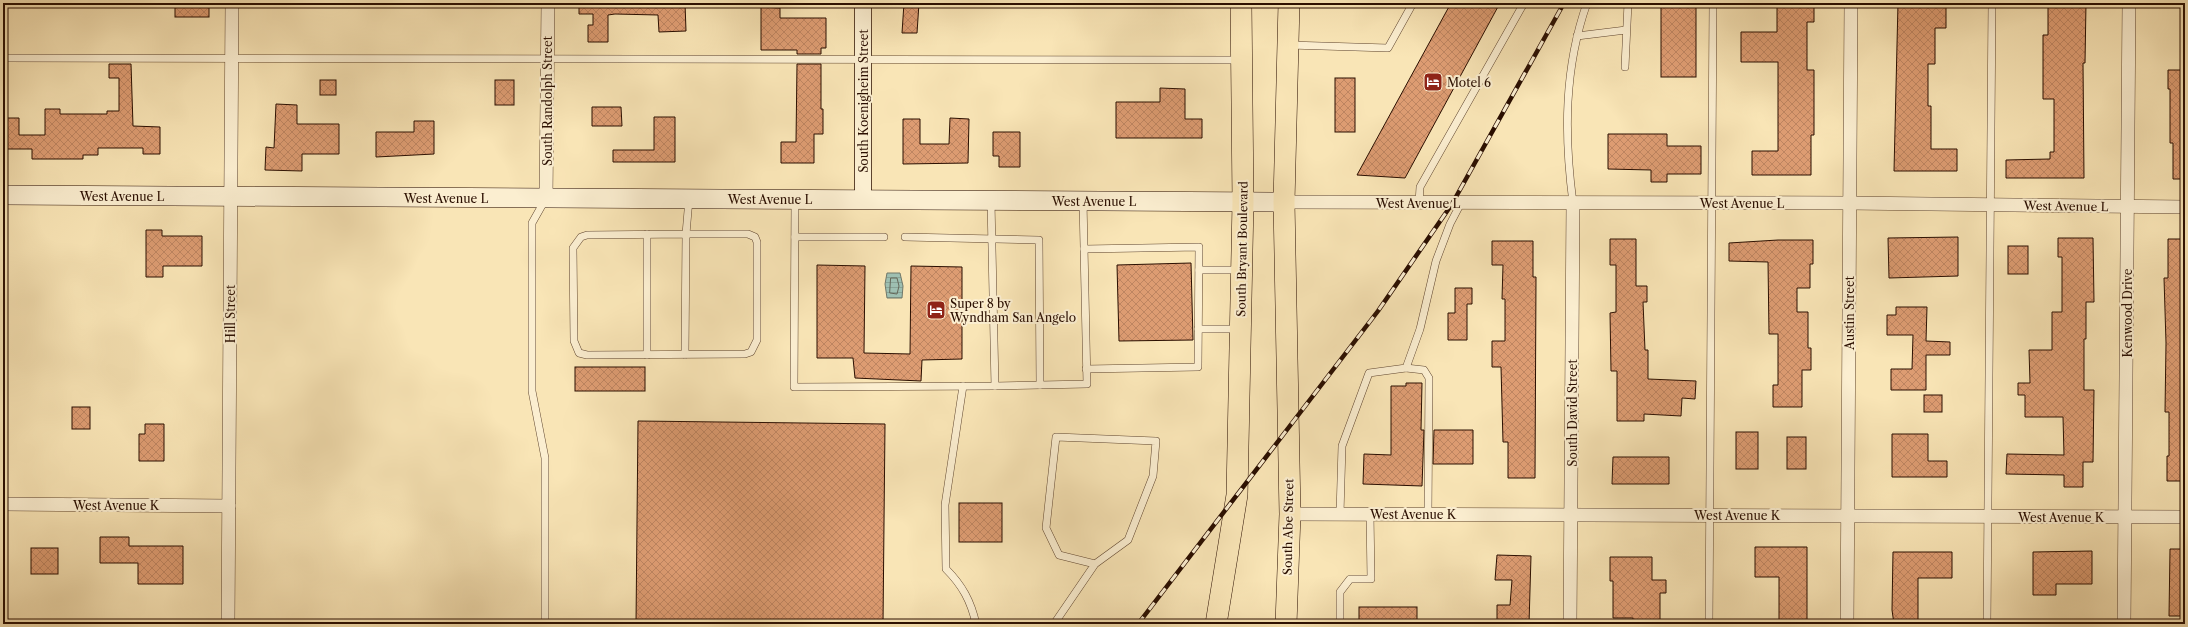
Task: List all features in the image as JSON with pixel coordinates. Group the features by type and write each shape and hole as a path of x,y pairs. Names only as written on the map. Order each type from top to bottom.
{"main road":[{"name":"South Bryant Boulevard","path":"1216,624 1237,495 1243,202 1241,3"},
{"path":"1284,202 1289,3"},
{"name":"West Avenue L","path":"3,195 1284,202"},
{"name":"South Abe Street","path":"1284,202 1290,514 1286,624"}],"street":[{"name":"Hill Street","path":"228,624 232,3"},
{"name":"South Randolph Street","path":"546,198 548,3"},
{"name":"South Koenigheim Street","path":"863,3 863,199"},
{"name":"Austin Street","path":"1847,624 1850,3"},
{"name":"Kenwood Drive","path":"2124,624 2130,3"},
{"name":"West Avenue L","path":"1284,202 1849,203 2185,207"},
{"name":"South David Street","path":"1570,624 1573,203"},
{"name":"West Avenue K","path":"3,504 229,506"},
{"name":"West Avenue K","path":"1290,514 1710,514 2185,517"}],"lane":[{"path":"1288,44 1388,48 1413,3"},
{"path":"1419,203 1420,187 1524,3"},
{"path":"1573,203 1567,159 1567,106 1571,65 1577,36 1587,3"},
{"path":"1626,67 1628,3"},
{"path":"1709,624 1713,3"},
{"path":"1987,624 1992,3"},
{"path":"1577,36 1626,30"},
{"path":"3,58 1242,60"},
{"path":"545,624 545,458 532,391 532,223 546,198"},
{"path":"685,354 686,234 688,198"},
{"path":"795,199 794,387 1087,384 1083,200"},
{"path":"991,200 995,386"},
{"path":"1406,368 1420,328 1436,261 1450,224 1462,203"},
{"path":"587,234 686,234 748,234 755,237 757,242 756,340 754,348 745,354 587,355 579,353 574,341 573,248 576,241 587,234"},
{"path":"647,234 647,355"},
{"path":"795,237 884,237"},
{"path":"905,237 992,237 1039,240 1040,385"},
{"path":"1084,249 1199,247 1198,367 1086,370"},
{"path":"1199,270 1242,270"},
{"path":"1198,329 1241,329"},
{"path":"1340,514 1342,446 1368,373 1406,368 1424,370 1429,378 1428,514"},
{"path":"963,386 945,505 946,568 959,582 967,594 976,624"},
{"path":"1054,624 1095,564 1128,540 1154,476 1156,440 1056,437 1046,528 1059,555 1095,564"},
{"path":"1340,624 1340,592 1350,579 1371,579 1370,514"}],"water":[{"path":"887,273 900,273 903,286 902,298 887,298 885,284"}],"building":[{"path":"175,3 209,3 209,17 175,17"},
{"path":"579,3 685,3 686,31 659,32 658,15 615,14 608,15 608,42 588,42 588,25 593,25 593,14 579,14"},
{"path":"904,3 919,3 917,33 902,33"},
{"path":"1451,3 1500,3 1405,178 1357,175"},
{"path":"1661,3 1696,3 1696,77 1661,77"},
{"path":"1777,3 1814,3 1814,22 1807,22 1807,70 1814,70 1814,135 1811,135 1811,175 1752,175 1752,151 1778,151 1778,62 1741,62 1741,32 1777,32"},
{"path":"1898,3 1946,3 1946,28 1935,28 1935,64 1928,64 1928,106 1931,106 1931,149 1957,149 1957,171 1894,171"},
{"path":"2048,3 2086,3 2085,63 2083,63 2084,178 2006,178 2006,160 2050,159 2050,152 2054,152 2054,99 2043,99 2043,35 2048,35"},
{"path":"761,7 780,8 780,18 826,18 826,48 821,48 821,54 797,54 797,50 761,50"},
{"path":"109,64 131,64 133,126 160,127 160,154 143,154 143,148 98,148 98,155 83,155 83,159 32,159 32,149 3,149 3,118 19,118 19,135 45,135 45,109 60,109 60,114 107,114 107,111 119,111 119,78 109,78"},
{"path":"797,64 821,64 821,109 823,109 823,134 814,134 814,163 781,163 781,142 796,142"},
{"path":"2168,70 2185,70 2185,179 2173,179 2173,143 2170,143 2170,89 2168,89"},
{"path":"1335,78 1355,78 1355,132 1335,132"},
{"path":"320,80 336,80 336,95 320,95"},
{"path":"495,80 514,80 514,105 495,105"},
{"path":"1160,88 1185,89 1185,119 1202,119 1202,138 1116,138 1116,102 1160,102"},
{"path":"276,104 297,105 297,124 339,124 339,154 302,154 302,171 265,170 266,147 274,148"},
{"path":"592,107 621,107 622,126 592,126"},
{"path":"654,117 675,117 675,162 613,162 613,150 654,150"},
{"path":"950,118 969,119 968,163 903,164 903,119 920,119 920,144 949,144"},
{"path":"414,121 434,121 434,154 376,157 376,132 414,132"},
{"path":"993,132 1020,132 1020,167 999,167 999,156 993,156"},
{"path":"1608,134 1667,134 1667,146 1701,146 1701,174 1667,174 1667,182 1651,182 1651,170 1608,169"},
{"path":"146,230 162,230 162,236 202,236 202,266 163,266 163,277 146,277"},
{"path":"1958,237 1958,276 1889,278 1888,238"},
{"path":"2058,238 2093,238 2094,302 2086,302 2084,390 2094,390 2093,462 2083,462 2083,487 2064,487 2064,475 2006,474 2007,454 2064,455 2063,417 2025,417 2025,395 2018,395 2018,383 2030,383 2029,350 2052,350 2052,312 2062,312 2062,257 2058,257"},
{"path":"1610,239 1636,239 1636,286 1647,286 1647,302 1643,302 1645,350 1648,350 1648,379 1696,381 1695,399 1682,398 1681,416 1644,414 1644,421 1617,421 1617,371 1611,371 1610,313 1616,312 1616,265 1610,265"},
{"path":"2168,239 2185,239 2185,481 2167,481 2167,456 2169,456 2169,412 2165,412 2166,343 2164,278 2168,278"},
{"path":"1778,240 1813,240 1813,264 1810,264 1810,288 1797,288 1797,312 1808,312 1808,348 1811,348 1811,370 1802,370 1802,407 1773,407 1773,385 1778,385 1778,334 1769,334 1768,262 1729,261 1729,243"},
{"path":"1492,241 1533,241 1533,277 1536,277 1535,478 1508,478 1508,442 1503,442 1501,367 1492,367 1492,341 1505,341 1505,299 1502,299 1503,265 1492,265"},
{"path":"2008,246 2028,246 2028,274 2008,274"},
{"path":"1191,263 1193,340 1119,341 1117,265"},
{"name":"Super 8 by Wyndham San Angelo","path":"817,265 865,266 864,353 910,354 911,266 962,267 962,359 922,360 921,381 855,378 853,358 817,358"},
{"path":"1455,288 1472,288 1472,304 1467,304 1467,340 1448,340 1448,313 1455,313"},
{"path":"1896,307 1927,307 1926,341 1950,342 1950,355 1926,355 1926,390 1891,390 1891,369 1912,369 1913,335 1887,335 1887,315 1896,315"},
{"path":"575,367 645,367 645,391 575,391"},
{"path":"1406,383 1422,383 1421,430 1424,430 1422,486 1363,484 1364,454 1391,455 1391,386 1406,386"},
{"path":"1924,395 1942,395 1942,412 1924,412"},
{"path":"72,407 90,407 90,429 72,429"},
{"path":"638,421 885,424 883,624 636,624"},
{"path":"145,424 164,424 164,461 139,461 139,434 145,434"},
{"path":"1434,430 1473,430 1473,464 1433,464"},
{"path":"1736,432 1758,432 1758,469 1736,469"},
{"path":"1892,434 1928,434 1928,461 1947,461 1947,477 1892,477"},
{"path":"1787,437 1806,437 1806,469 1787,469"},
{"path":"1613,457 1669,457 1669,484 1612,484"},
{"path":"959,503 1002,503 1002,542 959,542"},
{"path":"100,537 129,537 129,546 183,546 183,584 138,584 138,563 100,563"},
{"path":"1755,547 1807,547 1807,624 1779,624 1779,577 1755,577"},
{"path":"31,548 58,548 58,574 31,574"},
{"path":"2170,549 2185,549 2185,616 2169,616"},
{"path":"2092,551 2092,584 2056,584 2056,595 2033,595 2033,552"},
{"path":"1893,552 1952,552 1952,578 1918,578 1918,624 1894,624 1892,610"},
{"path":"1497,555 1531,556 1529,624 1497,624 1497,605 1510,605 1512,580 1495,580"},
{"path":"1610,557 1652,557 1652,580 1666,580 1666,593 1660,593 1660,624 1633,624 1633,618 1613,618 1613,581 1610,581"},
{"path":"1359,607 1417,607 1417,624 1359,624"}],"railway":[{"path":"1138,624 1378,311 1452,204 1564,3"}],"place":[{"name":"Motel 6","path":"1433,82"},
{"name":"Super 8 by Wyndham San Angelo","path":"936,310"}]}
